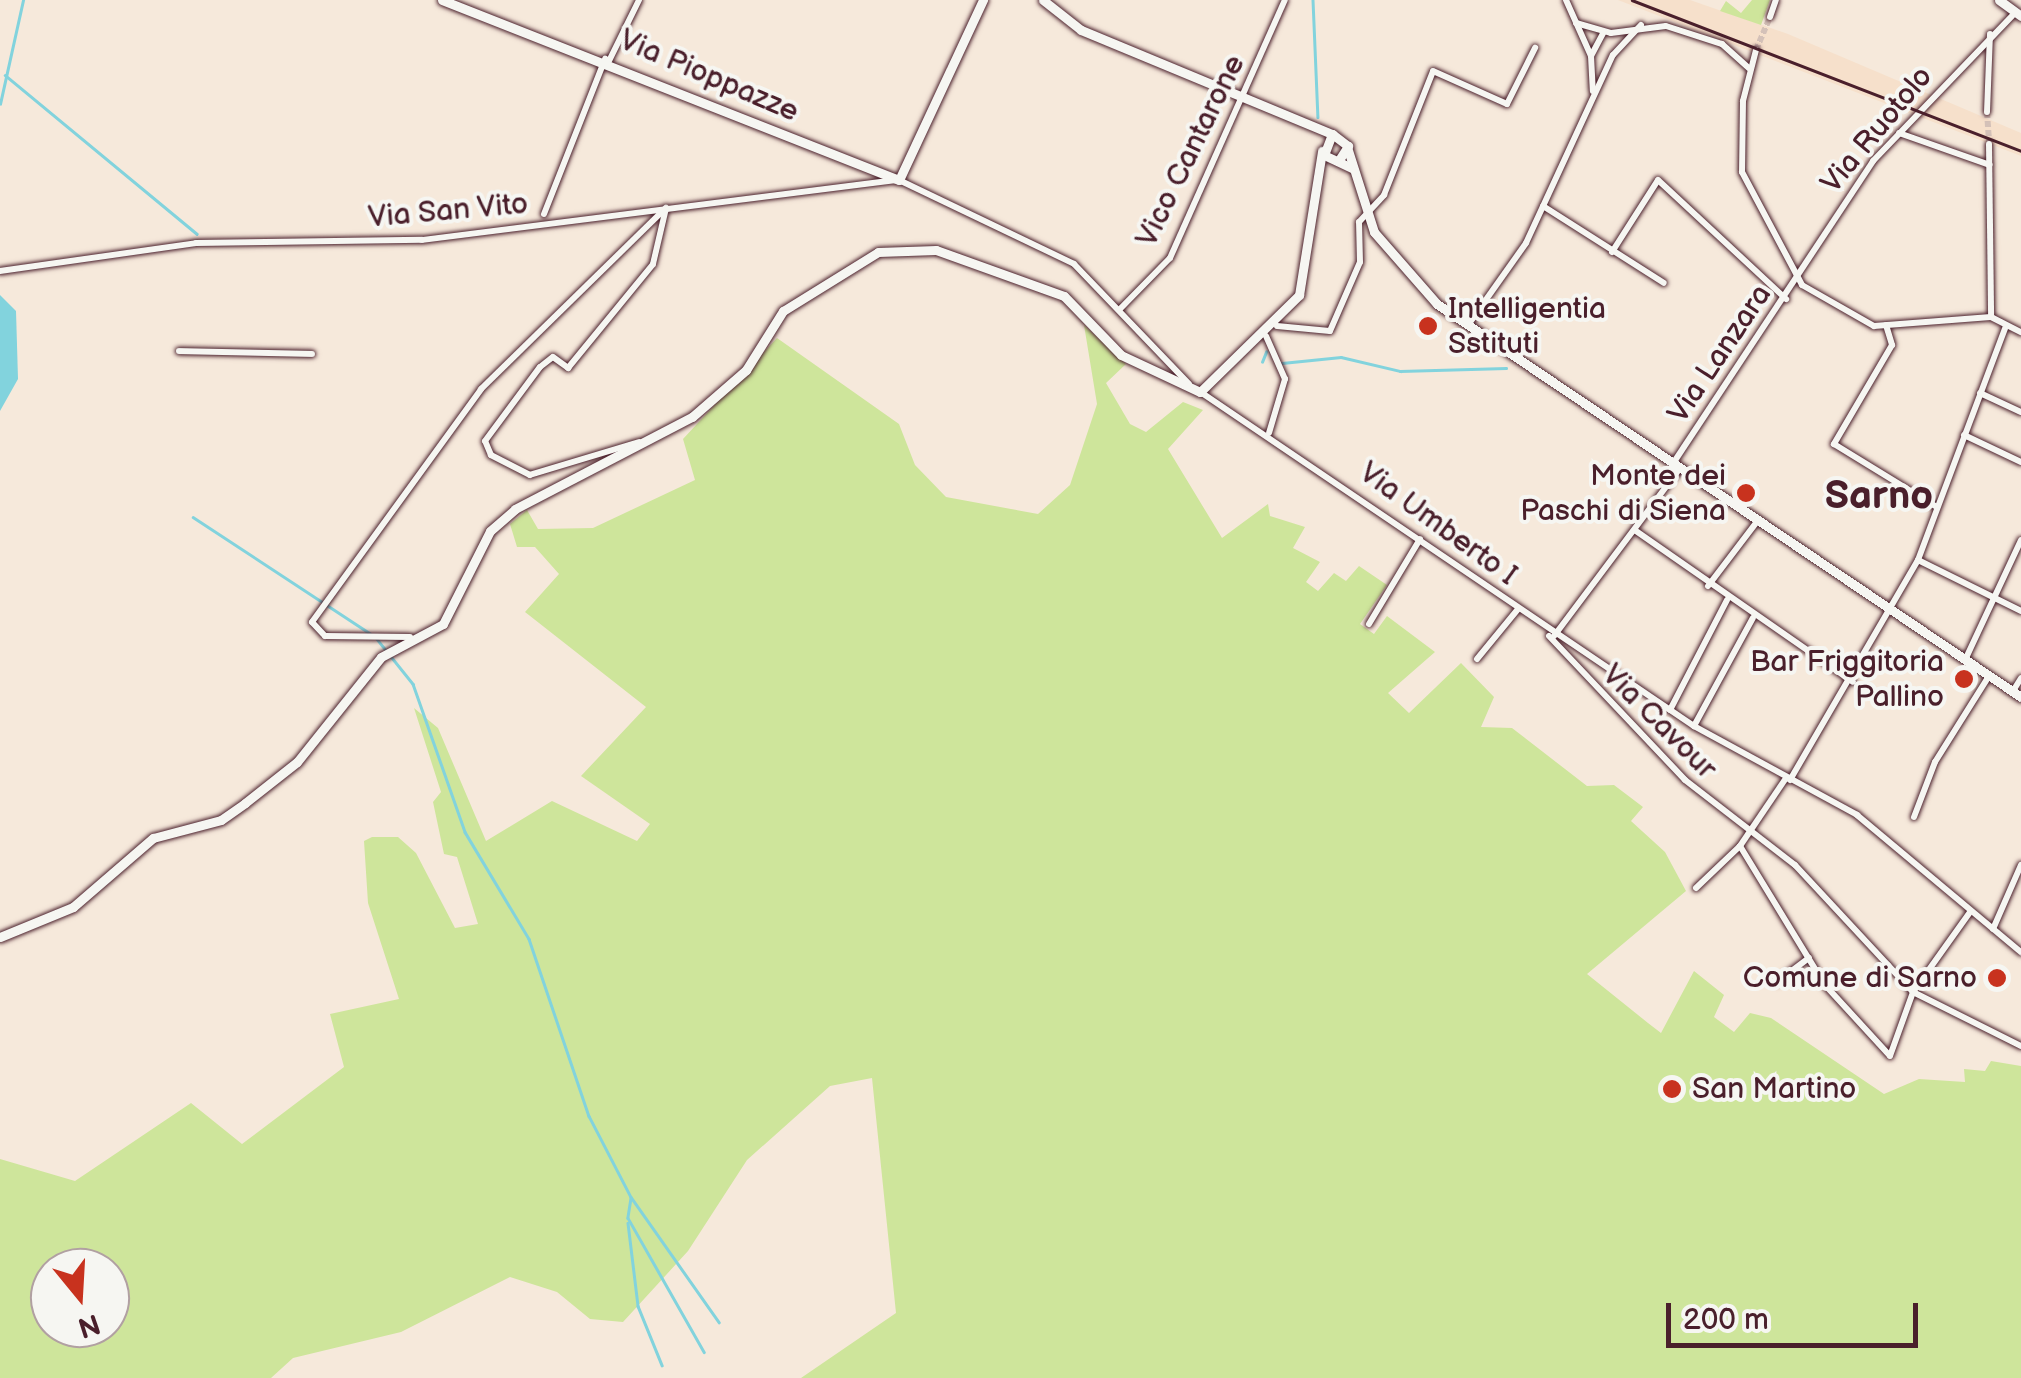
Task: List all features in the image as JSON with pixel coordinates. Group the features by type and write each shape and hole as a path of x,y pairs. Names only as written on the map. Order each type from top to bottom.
{"street":[{"name":"Via Pioppazze","path":"442,0 607,60 899,180"},
{"path":"544,214 607,60 638,0"},
{"path":"899,180 983,0"},
{"path":"1043,0 1081,30 1308,132 1332,134 1348,150 1367,208 1408,278 1468,326 1760,518 2017,694 2021,678"},
{"name":"Vico Cantarone","path":"1120,309 1170,258 1286,0"},
{"path":"1566,0 1591,56 1593,97"},
{"path":"1770,17 1776,0"},
{"path":"2000,2 2018,17"},
{"name":"Via Ruotolo","path":"1802,272 1899,133 1990,33 2000,2"},
{"name":"Via Ruotolo","path":"1996,24 2018,17"},
{"path":"1576,23 1604,32 1641,25 1722,44 1749,68"},
{"path":"1468,326 1543,206 1613,55 1641,25"},
{"path":"1604,32 1613,55"},
{"path":"1591,56 1604,32"},
{"path":"1987,112 1990,33"},
{"path":"1277,326 1330,331 1360,262 1367,208 1384,195 1433,71 1507,104 1535,48"},
{"path":"1756,50 1749,68 1742,172 1802,272 1802,284 1837,310 1886,326 1991,317 2005,328 2021,332"},
{"path":"1308,132 1322,149 1352,168"},
{"path":"1899,133 1990,164"},
{"path":"0,937 49,922 154,838 222,820 246,803 297,762 389,652 442,624 490,531 516,508 655,441 746,370 784,311 897,247 936,250 1064,296 1121,355 1200,392 1277,326 1306,277 1317,168 1322,149 1332,134"},
{"path":"1989,144 1991,317"},
{"path":"1317,168 1337,160 1348,150"},
{"name":"Via San Vito","path":"0,272 140,248 422,240 899,180"},
{"name":"Via Umberto I","path":"899,180 1074,264 1120,309 1162,363 1200,392 1295,450 1554,636 1694,726 1905,849 1970,912 2021,952"},
{"path":"1612,252 1658,180 1786,299"},
{"path":"1543,206 1664,282"},
{"path":"655,441 530,475 491,455 485,442 540,367 554,358 568,368 654,264 667,207"},
{"path":"410,638 318,632 312,622 481,389 667,207"},
{"name":"Via Lanzara","path":"1554,636 1636,530 1802,272"},
{"path":"1886,326 1892,345 1834,444 1937,507"},
{"path":"1696,888 1752,831 1853,682 1893,610 1918,560 2005,328"},
{"path":"1266,336 1285,378 1269,434"},
{"path":"178,351 312,354"},
{"path":"1980,393 2021,412"},
{"path":"1964,435 2021,462"},
{"path":"1708,586 1760,518"},
{"path":"1636,530 1726,600 1853,682"},
{"path":"1369,624 1420,539"},
{"path":"1966,658 2021,540"},
{"path":"1918,560 2021,611"},
{"path":"2009,566 2021,573"},
{"path":"1670,710 1726,600"},
{"path":"1478,659 1518,610"},
{"path":"1694,726 1753,618"},
{"name":"Via Cavour","path":"1543,628 1684,780 1752,831 1913,992 2021,1046"},
{"path":"1914,817 1935,762 1990,675"},
{"path":"1740,846 1851,1020 1890,1056 1913,992 1970,912"},
{"path":"1993,929 2021,865"},
{"path":"1777,982 1810,958"}],"shaded area":[{"path":"1618,0 1690,0 1788,34 2021,133 2021,156"}],"green space":[{"path":"1752,0 1770,0 1761,25 1720,11 1726,1 1741,13"},
{"path":"1084,325 1126,364 1106,383 1130,424 1146,432 1183,402 1203,410 1168,449 1222,538 1268,504 1270,516 1305,527 1293,548 1320,562 1306,582 1318,591 1334,573 1346,581 1359,566 1387,585 1360,624 1374,634 1387,616 1435,652 1388,693 1409,713 1461,663 1494,697 1481,727 1512,728 1587,786 1614,785 1643,807 1631,821 1665,852 1686,891 1587,974 1661,1033 1694,971 1724,995 1714,1017 1734,1032 1750,1013 1771,1018 1884,1094 1919,1079 1965,1082 1964,1069 1985,1071 1991,1061 2021,1066 2021,1378 801,1378 896,1313 872,1078 830,1086 747,1160 688,1251 623,1322 590,1319 557,1292 510,1277 401,1332 293,1358 271,1378 0,1378 0,1159 75,1181 191,1103 242,1144 344,1067 330,1014 399,999 368,903 364,841 372,837 398,837 416,853 455,928 478,924 457,857 444,854 433,802 441,792 414,708 438,728 486,841 552,801 637,841 650,824 581,776 646,707 525,612 559,574 535,547 517,547 510,524 527,510 538,529 593,528 695,480 683,439 777,338 899,424 915,465 946,497 1038,514 1070,485 1097,404"}],"water":[{"path":"0,295 16,311 18,379 0,411"}],"waterway":[{"path":"0,104 23,0"},
{"path":"1313,0 1318,117"},
{"path":"5,75 197,234"},
{"path":"1262,362 1266,352"},
{"path":"1282,363 1341,357 1400,371 1506,368"},
{"path":"193,517 371,634"},
{"path":"377,639 413,684 465,832 529,939 589,1116 631,1197 719,1322"},
{"path":"631,1198 628,1218 704,1352"},
{"path":"628,1223 638,1306 662,1365"}],"tunnel":[{"path":"1756,50 1770,17"},
{"path":"1987,112 1989,144"}],"railway":[{"path":"1632,0 2021,151"}],"place":[{"name":"Intelligentia Sstituti","path":"1428,326"},
{"name":"Monte dei Paschi di Siena","path":"1746,493"},
{"name":"Bar Friggitoria Pallino","path":"1964,679"},
{"name":"Comune di Sarno","path":"1997,978"},
{"name":"San Martino","path":"1672,1089"}],"district":[{"name":"Sarno","path":"1879,496"}]}
